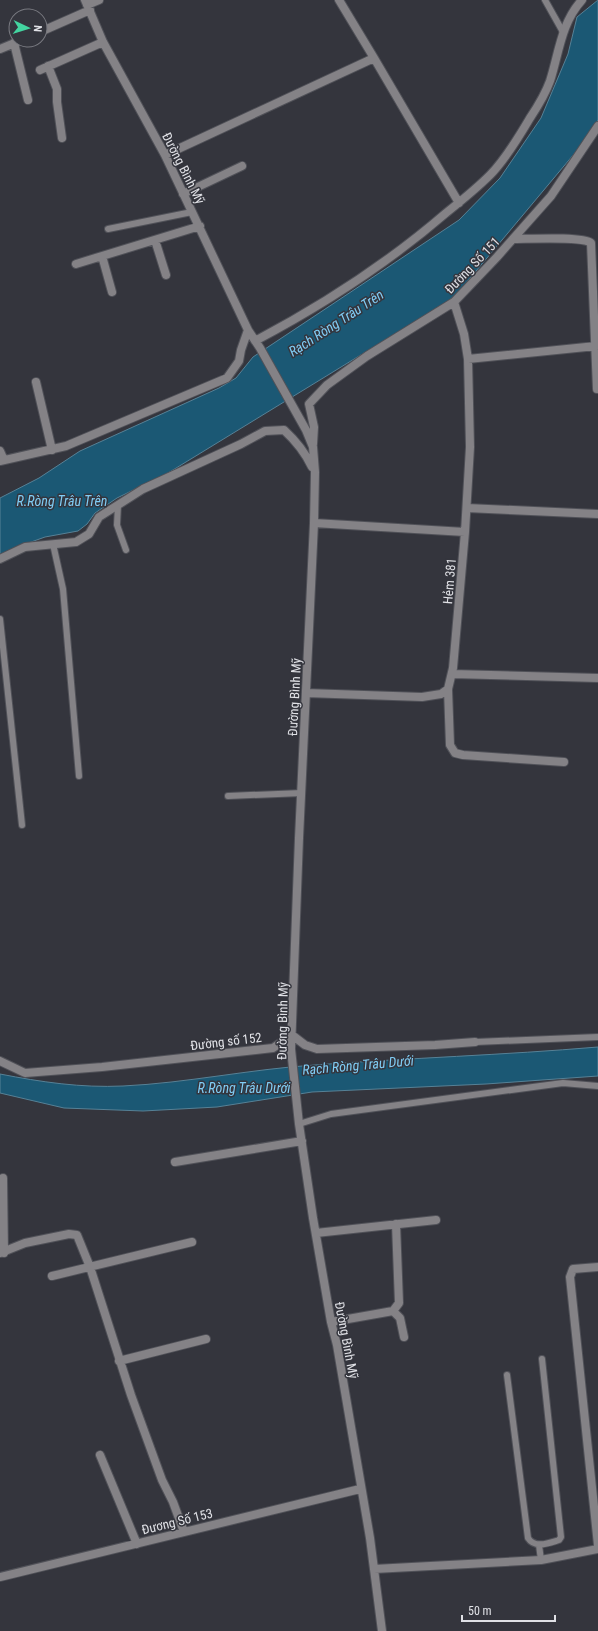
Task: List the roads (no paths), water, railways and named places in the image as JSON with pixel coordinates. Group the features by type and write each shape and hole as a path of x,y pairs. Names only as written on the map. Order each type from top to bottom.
{"street":[{"path":"48,28 99,0"},
{"path":"339,0 458,203"},
{"path":"257,344 340,292 415,240 491,174 521,134 543,97 550,80 563,32 576,7 582,0"},
{"name":"Đường Bình Mỹ","path":"88,5 103,42 165,155 248,330 306,430 313,447 315,472 314,523 291,1049 298,1102 299,1124 316,1233 332,1322 338,1345 374,1569 382,1631"},
{"path":"40,70 103,42"},
{"path":"15,48 28,100"},
{"path":"165,155 374,58"},
{"path":"48,66 57,90 56,102 62,138"},
{"name":"Đường Số 151","path":"313,447 314,427 308,404 327,385 399,335 434,316 454,302 551,196 598,126"},
{"path":"183,194 242,166"},
{"path":"76,264 200,226"},
{"path":"513,239 588,240 591,243 598,389"},
{"path":"155,240 166,275"},
{"path":"102,256 112,292"},
{"name":"Hẻm 381","path":"454,302 464,334 468,359 470,447 465,532 452,674 448,689 450,745 455,752 463,755 564,762"},
{"path":"0,450 2,460 66,446 227,378 239,361 248,330"},
{"path":"468,359 596,346"},
{"path":"36,382 52,450"},
{"path":"0,559 25,547 76,542 89,534 99,517 143,489 266,431 284,430 308,458 315,472"},
{"path":"467,508 598,514"},
{"path":"314,523 465,532"},
{"path":"452,674 598,678"},
{"path":"306,693 422,697 441,694 448,689"},
{"path":"292,1035 305,1045 317,1049 435,1045 475,1042"},
{"name":"Đường số 152","path":"0,1061 25,1074 273,1048 292,1035"},
{"path":"175,1162 302,1141"},
{"path":"3,1178 2,1253 25,1243 69,1234 77,1235 90,1267 119,1361 162,1480 173,1502 184,1532"},
{"path":"316,1233 436,1220"},
{"path":"332,1322 393,1311 399,1303 396,1224"},
{"path":"52,1276 192,1242"},
{"path":"598,1267 573,1269 570,1277 598,1545"},
{"path":"393,1311 400,1318 404,1337"},
{"path":"119,1361 206,1339"},
{"path":"100,1455 137,1544"},
{"name":"Đương Số 153","path":"0,1577 360,1488"},
{"path":"374,1569 540,1560 598,1549"}],"lane":[{"path":"545,0 563,32"},
{"path":"108,229 192,212"},
{"path":"118,505 117,525 126,550"},
{"path":"53,544 63,589 79,776"},
{"path":"0,619 22,825"},
{"path":"228,796 302,793"},
{"path":"475,1042 598,1037"},
{"path":"299,1124 331,1114 562,1083 598,1086"},
{"path":"507,1375 528,1538 530,1541 539,1545 559,1540 561,1536 542,1359"},
{"path":"539,1545 540,1560"}],"water":[{"name":"R.Ròng Trâu Trên","path":"598,0 598,120 579,148 456,295 444,304 168,473 117,498 95,513 87,524 78,531 45,537 0,555 0,498 39,478 80,451 219,388 236,378 253,357 459,220 500,178 541,118 568,54 577,17"},
{"name":"R.Ròng Trâu Dưới","path":"598,1047 598,1076 486,1084 312,1092 217,1107 143,1111 64,1108 0,1093 0,1074 61,1084 123,1086 171,1082 291,1067"}],"water label":[{"name":"Rạch Ròng Trâu Trên","path":"336,323"},
{"name":"Rạch Ròng Trâu Dưới","path":"358,1065"}]}
